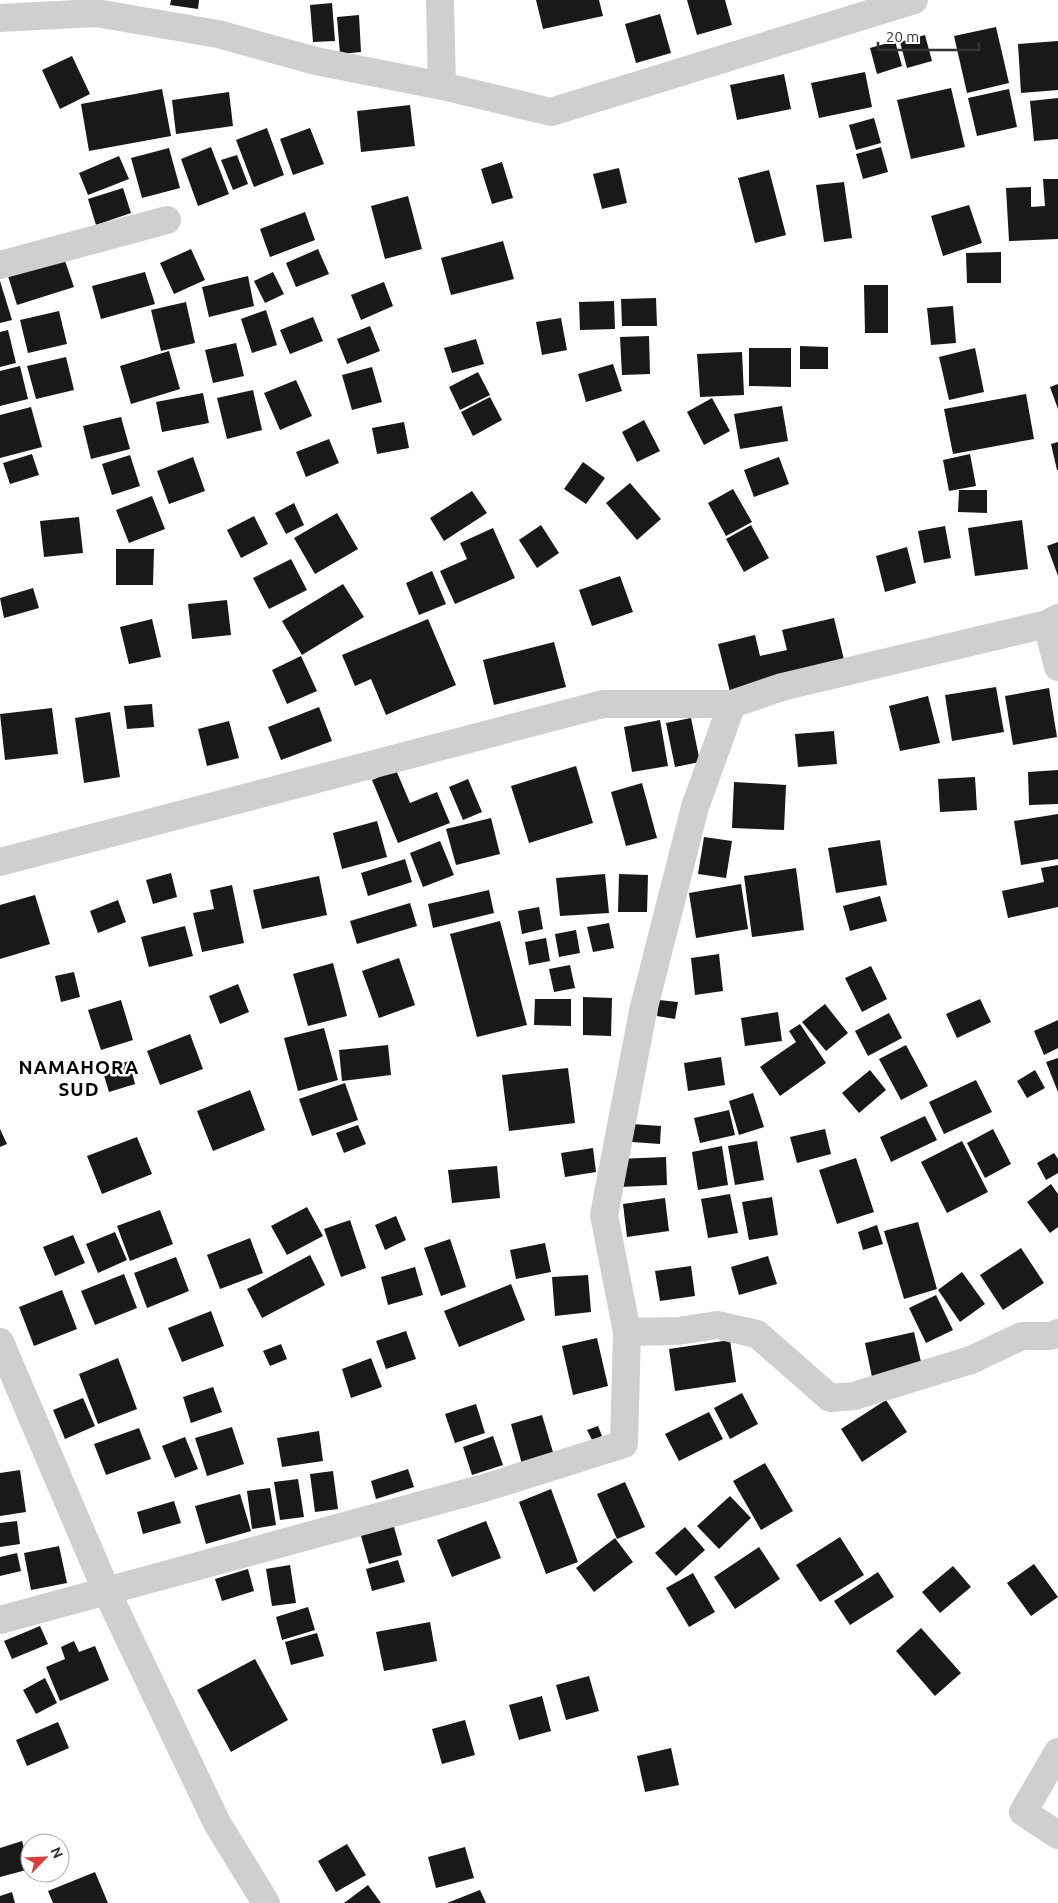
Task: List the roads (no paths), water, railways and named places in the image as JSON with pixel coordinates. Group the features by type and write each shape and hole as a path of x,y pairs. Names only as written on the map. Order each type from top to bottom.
{"street":[{"path":"440,0 442,86"},
{"path":"0,18 94,6 218,34 316,61 442,86 550,112 914,0"},
{"path":"0,265 167,220"},
{"path":"0,862 603,704 732,704 782,687 1052,621 1058,667"},
{"path":"0,1620 484,1488 624,1444 627,1332 604,1215 643,1011 695,807 732,704"},
{"path":"627,1332 678,1331 717,1325 757,1334 830,1398 854,1396 971,1360 1022,1336 1051,1336 1058,1333"},
{"path":"0,1342 106,1590 216,1823 266,1903"},
{"path":"1058,1752 1023,1812 1058,1835"}],"district":[{"name":"NAMAHORA SUD","path":"79,1078"}]}
